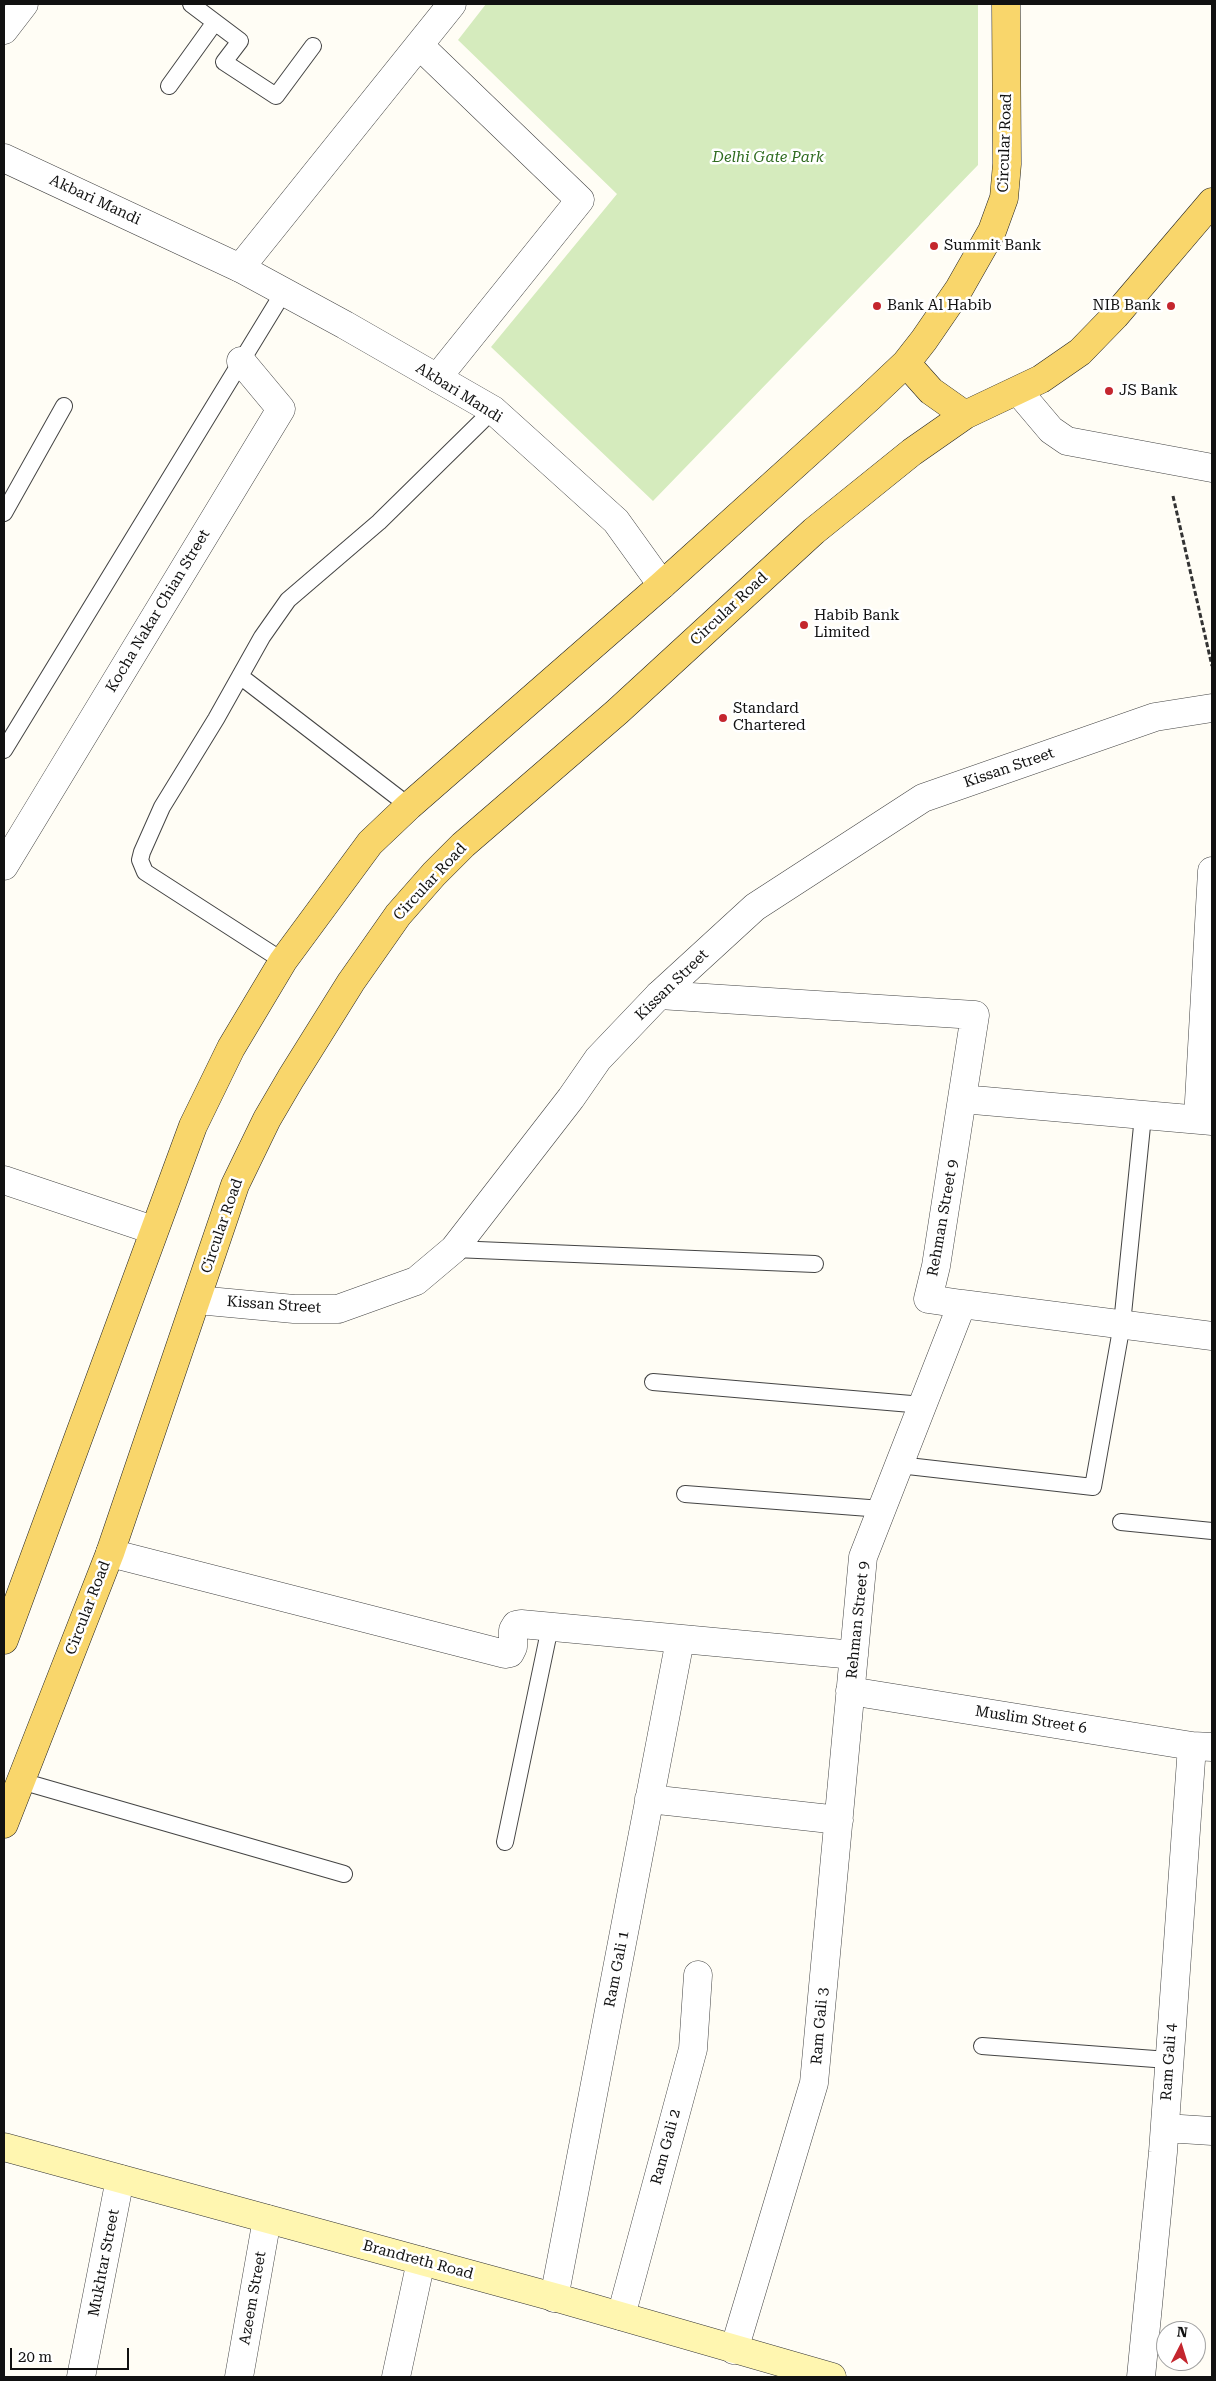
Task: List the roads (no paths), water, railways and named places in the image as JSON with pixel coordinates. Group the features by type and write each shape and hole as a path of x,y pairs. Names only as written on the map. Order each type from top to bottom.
{"main road":[{"name":"Circular Road","path":"4,1640 153,1230 193,1126 231,1048 283,961 370,843 409,806 662,585 906,363 938,322 992,231 1004,198 1007,164 1006,4"},
{"name":"Circular Road","path":"4,1824 110,1553 235,1185 267,1120 351,982 398,915 434,874 463,845 616,712 814,531 912,452 965,415 1018,391 1047,375 1080,352 1115,316 1212,202"},
{"path":"906,363 931,391 965,415"},
{"name":"Brandreth Road","path":"4,2147 621,2316 832,2377"}],"street":[{"path":"240,268 452,4"},
{"path":"419,45 580,200 437,378"},
{"name":"Akbari Mandi","path":"4,158 240,268 345,325 493,410 616,520 662,585"},
{"name":"Kocha Nakar Chian Street","path":"4,866 281,409 241,361"},
{"path":"1018,391 1050,430 1067,441 1212,468"},
{"name":"Kissan Street","path":"197,1300 294,1309 338,1309 416,1281 454,1249 572,1098 598,1060 660,995 755,906 923,798 1155,717 1212,708"},
{"path":"962,1099 1205,1120 1212,871"},
{"name":"Rehman Street 9","path":"660,995 975,1015 936,1266 928,1299 962,1304 863,1557 850,1691"},
{"path":"4,1180 153,1230"},
{"path":"962,1304 1212,1336"},
{"path":"110,1553 505,1654 510,1653 513,1647 513,1630 516,1625 854,1655"},
{"name":"Ram Gali 1","path":"554,2298 680,1640"},
{"name":"Muslim Street 6","path":"850,1691 1202,1747"},
{"name":"Ram Gali 3","path":"734,2350 814,2083 850,1691"},
{"name":"Ram Gali 4","path":"1141,2377 1165,2128 1168,2060 1202,1747"},
{"path":"649,1799 838,1820"},
{"name":"Ram Gali 2","path":"621,2316 693,2049 698,1975"},
{"path":"1165,2128 1212,2131"},
{"name":"Mukhtar Street","path":"81,2377 120,2179"},
{"name":"Azeem Street","path":"239,2377 267,2219"},
{"path":"396,2377 421,2261"}],"lane":[{"path":"191,4 240,41 224,62 276,96 313,46"},
{"path":"169,86 215,22"},
{"path":"4,750 283,293"},
{"path":"4,513 64,406"},
{"path":"283,961 146,872 140,860 142,852 162,808 262,637 288,600 379,522 493,410"},
{"path":"240,676 409,806"},
{"path":"899,1465 1093,1487 1122,1324 1143,1116"},
{"path":"454,1249 815,1264"},
{"path":"653,1382 923,1405"},
{"path":"685,1494 882,1509"},
{"path":"1121,1522 1212,1531"},
{"path":"505,1842 550,1627"},
{"path":"20,1781 344,1874"},
{"path":"982,2046 1168,2060"}],"place":[{"name":"Summit Bank","path":"934,246"},
{"name":"Bank Al Habib","path":"877,306"},
{"name":"NIB Bank","path":"1171,306"},
{"name":"JS Bank","path":"1109,391"},
{"name":"Habib Bank Limited","path":"804,625"},
{"name":"Standard Chartered","path":"723,718"}],"park label":[{"name":"Delhi Gate Park","path":"768,158"}]}
